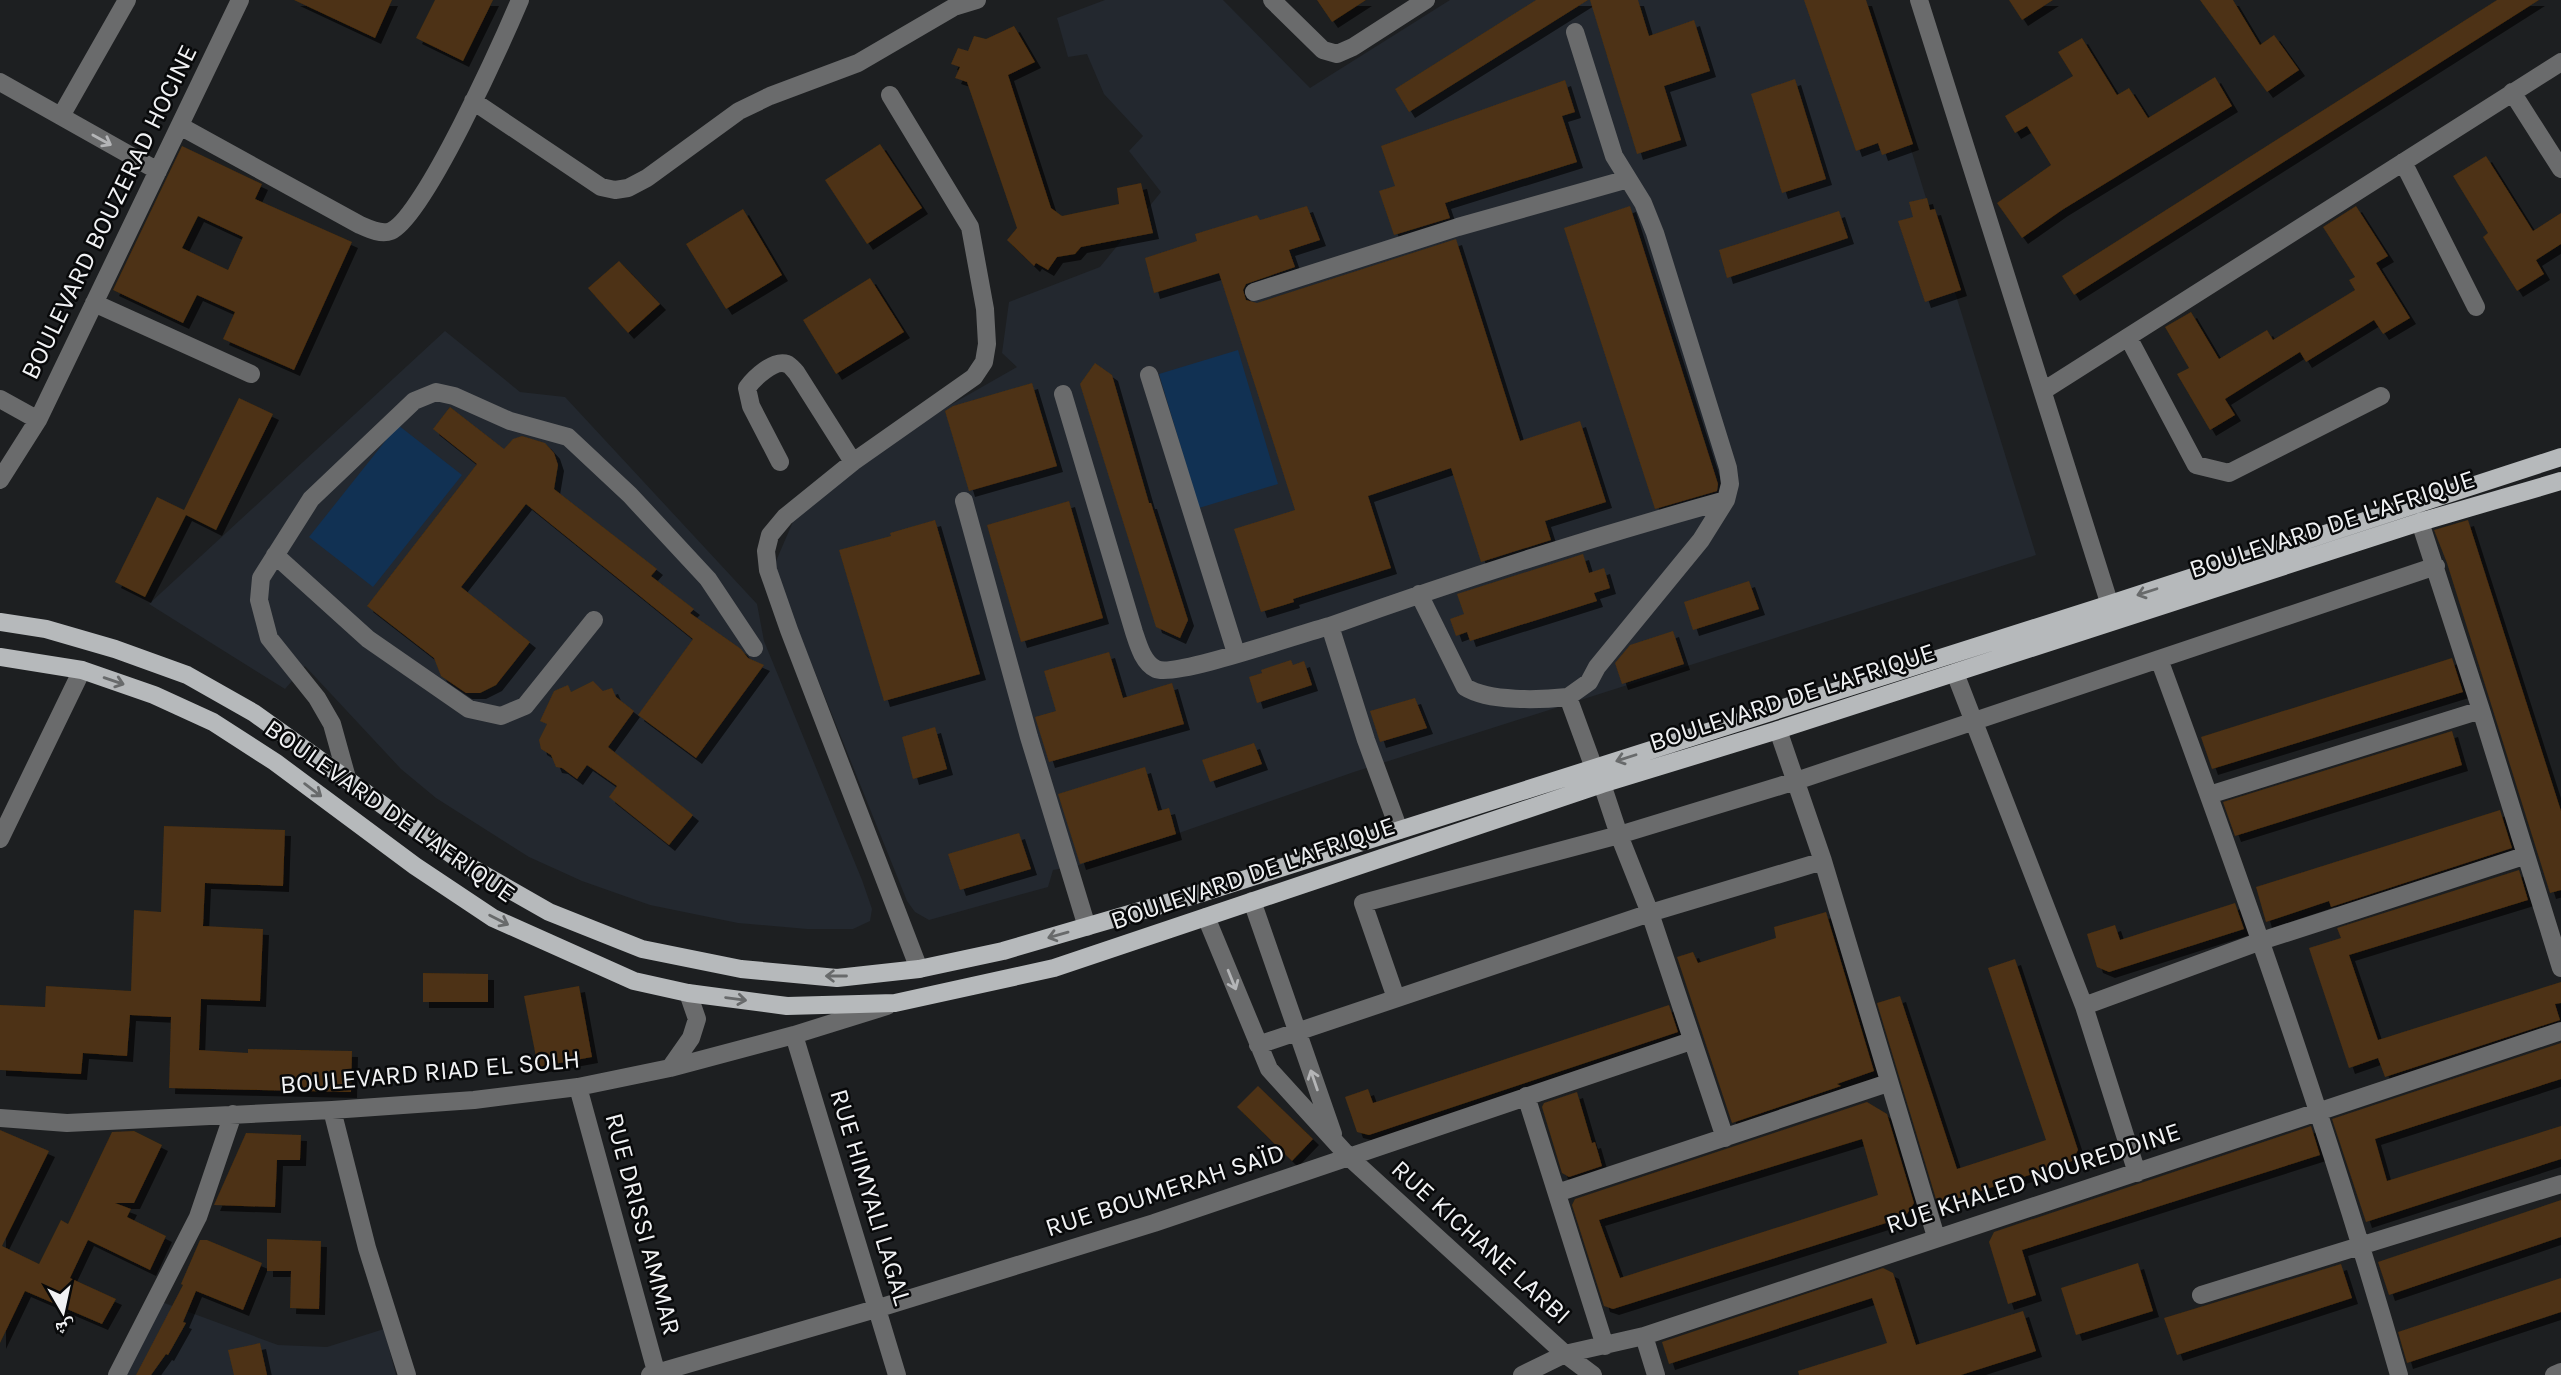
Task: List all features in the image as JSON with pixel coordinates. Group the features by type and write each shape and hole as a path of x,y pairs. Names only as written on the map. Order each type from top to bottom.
{"main road":[{"name":"BOULEVARD DE L'AFRIQUE","path":"0,622 46,629 115,649 187,675 254,713 477,871 549,912 642,949 741,969 837,978 919,969 1003,951 1399,830 1778,730 1955,673 2113,613 2561,457"},
{"name":"BOULEVARD DE L'AFRIQUE","path":"0,657 82,670 154,695 213,722 275,762 415,866 493,918 634,981 688,993 787,1006 895,1003 1054,968 1252,901 1598,776 2113,613 2561,481"}],"street":[{"path":"61,116 127,0"},
{"name":"BOULEVARD BOUZERAD HOCINE","path":"0,480 38,420 240,0"},
{"path":"180,126 360,225 377,232 390,231 406,220 435,175 520,0"},
{"path":"473,101 601,187 615,190 628,188 647,178 739,111 770,96 858,63 954,7 977,0"},
{"path":"1272,0 1323,50 1337,54 1353,47 1426,0"},
{"path":"1919,0 2113,613"},
{"path":"1419,594 1465,687 1473,692 1508,698 1568,697 1589,682 1597,667 1701,540 1726,500 1730,484 1728,468 1655,233 1643,203 1614,156 1575,32"},
{"path":"2043,391 2561,62"},
{"path":"0,82 158,171"},
{"path":"2512,92 2561,169"},
{"path":"890,95 970,227 985,309 987,344 984,362 974,377 853,462 785,517 770,536 766,551 768,570 789,630 919,969"},
{"path":"2403,162 2476,307"},
{"path":"1254,292 1458,227 1628,179"},
{"path":"94,303 251,374"},
{"path":"2128,337 2196,465 2207,468 2230,473 2381,396"},
{"path":"780,463 751,406 747,388 752,380 772,366 783,363 789,364 796,372 853,462"},
{"path":"1149,375 1236,653"},
{"path":"347,778 332,724 317,698 269,638 259,600 261,578 311,499 414,401 436,392 454,396 510,421 568,437 630,495 708,579 754,648"},
{"path":"1063,394 1133,632 1144,659 1154,668 1165,670 1190,667 1330,626 1419,594 1626,528 1726,500"},
{"path":"0,399 38,420"},
{"path":"964,501 1029,737 1087,927"},
{"path":"2420,522 2561,968"},
{"path":"275,555 368,639 469,709 501,716 525,706 594,620"},
{"path":"1396,998 1363,903 1619,835 1796,781 2436,566"},
{"path":"1330,626 1366,740 1399,830"},
{"path":"2159,659 2261,941 2318,1111 2362,1244 2399,1375"},
{"path":"0,839 82,670"},
{"path":"1955,673 2084,1006 2137,1173"},
{"path":"1568,697 1650,913 1725,1138"},
{"path":"2209,795 2481,710"},
{"path":"1778,730 1822,861 1936,1237"},
{"path":"2084,1006 2261,941 2524,856"},
{"path":"1258,1045 1650,913 1822,861"},
{"name":"RUE KICHANE LARBI","path":"1252,901 1337,1144"},
{"name":"RUE KICHANE LARBI","path":"1206,917 1269,1069 1349,1157 1565,1354 1593,1375"},
{"path":"670,1068 691,1038 697,1019 688,993"},
{"name":"BOULEVARD RIAD EL SOLH","path":"0,1118 67,1123 332,1111 474,1100 579,1087 670,1068 794,1035 895,1003"},
{"name":"RUE KHALED NOUREDDINE","path":"1522,1375 1565,1354 1644,1336 2561,1031"},
{"name":"RUE HIMYALI LAGAL","path":"794,1035 897,1375"},
{"name":"RUE BOUMERAH SAÏD","path":"655,1374 1154,1223 1691,1041"},
{"path":"1557,1193 1888,1083"},
{"name":"RUE DRISSI AMMAR","path":"579,1087 655,1374"},
{"path":"1526,1096 1605,1346"},
{"path":"332,1111 367,1248 407,1375"},
{"path":"117,1375 198,1217 233,1114"},
{"path":"2201,1295 2561,1184"},
{"path":"1644,1336 1656,1375"},
{"path":"2554,1375 2561,1372"}],"shaded area":[{"path":"1105,0 1223,0 1310,88 1450,0 1865,0 2036,555 1354,772 1176,834 1076,866 1053,870 1048,887 929,920 915,912 907,901 773,568 798,510 917,424 1017,367 1002,353 1009,302 1100,267 1161,192 1129,151 1143,136 1104,94 1087,54 1068,57 1057,18"},
{"path":"445,331 520,392 565,397 757,604 764,641 862,880 872,909 870,921 853,929 807,929 738,923 650,905 582,881 529,857 436,798 401,769 305,666 285,689 149,604"},
{"path":"1238,350 1278,484 1199,508 1159,374"},
{"path":"398,425 462,475 373,587 309,537"},
{"path":"159,1301 278,1345 327,1347 384,1329 396,1375 122,1375"}],"building":[{"path":"294,0 392,0 375,38"},
{"path":"435,0 493,0 463,61 416,38"},
{"path":"1317,0 1366,0 1332,22"},
{"path":"1536,0 1588,0 1409,112 1395,89"},
{"path":"1590,0 1638,0 1649,36 1694,20 1710,71 1664,86 1681,140 1637,154"},
{"path":"1804,0 1866,0 1913,144 1882,155 1878,143 1856,151"},
{"path":"2009,0 2053,0 2022,20"},
{"path":"2200,0 2233,0 2260,45 2274,35 2299,70 2267,92"},
{"path":"2497,0 2539,0 2074,295 2062,276"},
{"path":"1014,26 1035,62 1008,75 1051,208 1062,216 1119,204 1117,188 1141,183 1153,233 1081,247 1075,254 1057,257 1048,270 1036,263 1034,266 1007,240 1017,228 967,82 955,78 960,67 951,64 958,48 968,51 974,36 986,39"},
{"path":"2082,38 2117,95 2129,88 2148,118 2215,77 2232,106 2062,210 2022,238 1997,203 2051,165 2027,126 2015,133 2005,116 2073,76 2058,52"},
{"path":"1795,79 1826,179 1782,193 1751,94"},
{"path":"1565,80 1575,112 1562,116 1577,162 1445,203 1450,218 1394,235 1379,191 1395,186 1381,146"},
{"path":"880,144 922,208 867,244 825,180"},
{"path":"182,146 262,184 255,199 352,242 294,370 223,339 235,312 197,295 183,323 113,290","holes":["198,216 243,237 228,270 182,248"]},
{"path":"2486,156 2533,231 2561,213 2561,244 2536,260 2544,274 2517,291 2483,237 2488,233 2453,176"},
{"path":"1927,198 1930,210 1935,209 1961,290 1925,302 1898,221 1913,217 1909,202"},
{"path":"1307,206 1320,240 1289,250 1295,267 1246,284 1243,290 1246,300 1257,303 1456,239 1520,441 1580,421 1606,502 1545,521 1551,540 1481,562 1451,468 1368,496 1391,568 1261,612 1234,529 1295,510 1219,273 1154,293 1145,258 1197,241 1195,234 1257,215 1260,220"},
{"path":"1630,206 1718,484 1717,491 1655,509 1564,228"},
{"path":"2356,206 2388,256 2376,263 2410,318 2383,334 2374,320 2306,362 2300,352 2225,399 2235,415 2210,430 2177,374 2189,368 2165,327 2191,312 2219,359 2267,330 2273,340 2355,290 2349,280 2355,277 2323,227"},
{"path":"743,209 782,275 726,309 686,244"},
{"path":"1839,211 1848,238 1727,278 1719,250"},
{"path":"619,261 660,304 628,333 588,288"},
{"path":"870,278 904,332 836,374 803,320"},
{"path":"1095,363 1112,375 1149,503 1188,620 1180,638 1156,627 1080,384"},
{"path":"1032,383 1057,466 969,491 945,411 953,406"},
{"path":"239,398 273,414 216,530 186,515 145,597 115,582 157,497 184,510"},
{"path":"450,407 504,449 513,439 522,436 545,443 554,453 558,465 554,489 657,569 651,576 694,609 690,613 741,649 748,658 764,665 696,758 638,715 693,639 526,504 461,587 530,642 496,685 480,693 466,693 441,676 434,658 367,606 477,464 433,429"},
{"path":"1069,501 1103,618 1021,642 987,525"},
{"path":"935,520 980,674 884,701 839,550 891,536 890,533"},
{"path":"2468,520 2561,811 2561,890 2550,893 2447,563 2434,530"},
{"path":"1583,554 1589,573 1604,568 1610,588 1594,593 1597,601 1470,641 1467,632 1456,636 1450,619 1464,614 1457,594"},
{"path":"1749,581 1759,609 1693,630 1684,602"},
{"path":"1673,631 1684,664 1622,684 1615,663 1630,645"},
{"path":"1109,652 1123,698 1172,683 1184,724 1049,762 1035,717 1056,711 1044,671"},
{"path":"2452,658 2463,692 2212,769 2201,737"},
{"path":"1291,660 1293,665 1304,661 1312,685 1257,703 1249,677"},
{"path":"593,681 603,691 612,688 616,697 634,711 608,747 693,815 669,845 609,797 617,786 587,765 577,779 562,768 556,767 551,755 541,749 539,740 547,724 540,721 554,691 568,685 571,692"},
{"path":"1415,698 1427,728 1380,742 1370,711"},
{"path":"935,727 947,769 913,779 902,737"},
{"path":"2452,731 2462,765 2235,836 2223,802"},
{"path":"1254,743 1262,764 1210,782 1202,760"},
{"path":"1145,767 1158,811 1169,808 1176,834 1080,864 1058,794"},
{"path":"2500,810 2512,848 2331,907 2329,901 2266,922 2256,887"},
{"path":"164,826 285,830 283,886 205,883 203,926 263,929 260,1001 201,999 199,1050 248,1053 248,1049 352,1051 351,1092 169,1088 171,1017 130,1015 127,1056 83,1053 81,1074 0,1070 0,1005 45,1007 46,986 131,991 134,910 161,912"},
{"path":"1019,833 1031,869 960,890 948,854"},
{"path":"2519,870 2528,900 2349,955 2378,1040 2561,982 2561,1003 2555,1004 2560,1020 2385,1077 2378,1058 2349,1068 2309,948 2341,938 2337,928"},
{"path":"2235,903 2244,929 2109,972 2097,967 2087,934 2115,925 2120,940"},
{"path":"1826,912 1874,1071 1837,1084 1841,1086 1732,1123 1677,957 1693,952 1698,963 1776,938 1774,927"},
{"path":"2015,959 2078,1150 2072,1161 1944,1203 1936,1199 1877,1003 1900,996 1957,1169 2046,1140 1988,968"},
{"path":"423,973 488,974 488,1002 423,1002"},
{"path":"579,986 592,1057 538,1067 524,996"},
{"path":"1669,1005 1678,1032 1369,1135 1357,1132 1345,1097 1368,1089 1373,1103"},
{"path":"2561,1043 2561,1079 2375,1139 2387,1181 2561,1126 2561,1159 2366,1222 2332,1119"},
{"path":"1258,1086 1313,1139 1292,1161 1237,1107"},
{"path":"1577,1092 1592,1143 1595,1142 1602,1166 1569,1177 1562,1173 1542,1107 1544,1103"},
{"path":"1867,1102 1887,1114 1914,1203 1905,1217 1613,1309 1604,1306 1572,1205 1575,1199","holes":["1862,1139 1878,1195 1620,1278 1599,1220"]},
{"path":"2311,1126 2320,1155 2022,1250 2036,1295 2008,1304 1989,1242 1994,1232"},
{"path":"0,1130 49,1151 2,1246 39,1264 61,1220 68,1224 112,1132 134,1131 162,1145 134,1203 115,1203 131,1209 127,1217 166,1236 150,1270 88,1240 70,1278 116,1299 102,1324 25,1291 0,1343"},
{"path":"246,1133 301,1135 300,1160 277,1160 275,1207 214,1205"},
{"path":"2561,1200 2561,1237 2389,1295 2378,1262"},
{"path":"267,1239 321,1241 319,1309 290,1308 291,1271 267,1271"},
{"path":"200,1240 207,1240 262,1263 243,1310 196,1291 183,1322 186,1323 168,1355 166,1354 151,1375 136,1375 183,1285 181,1284"},
{"path":"2138,1263 2153,1311 2076,1335 2061,1288"},
{"path":"2341,1264 2352,1298 2177,1355 2164,1318"},
{"path":"1883,1268 1893,1273 1916,1345 2023,1311 2036,1351 1961,1375 1799,1375 1798,1371 1887,1343 1872,1298 1669,1364 1662,1342"},
{"path":"2561,1278 2561,1312 2407,1363 2398,1332"},
{"path":"260,1343 267,1375 234,1375 228,1350"}]}
